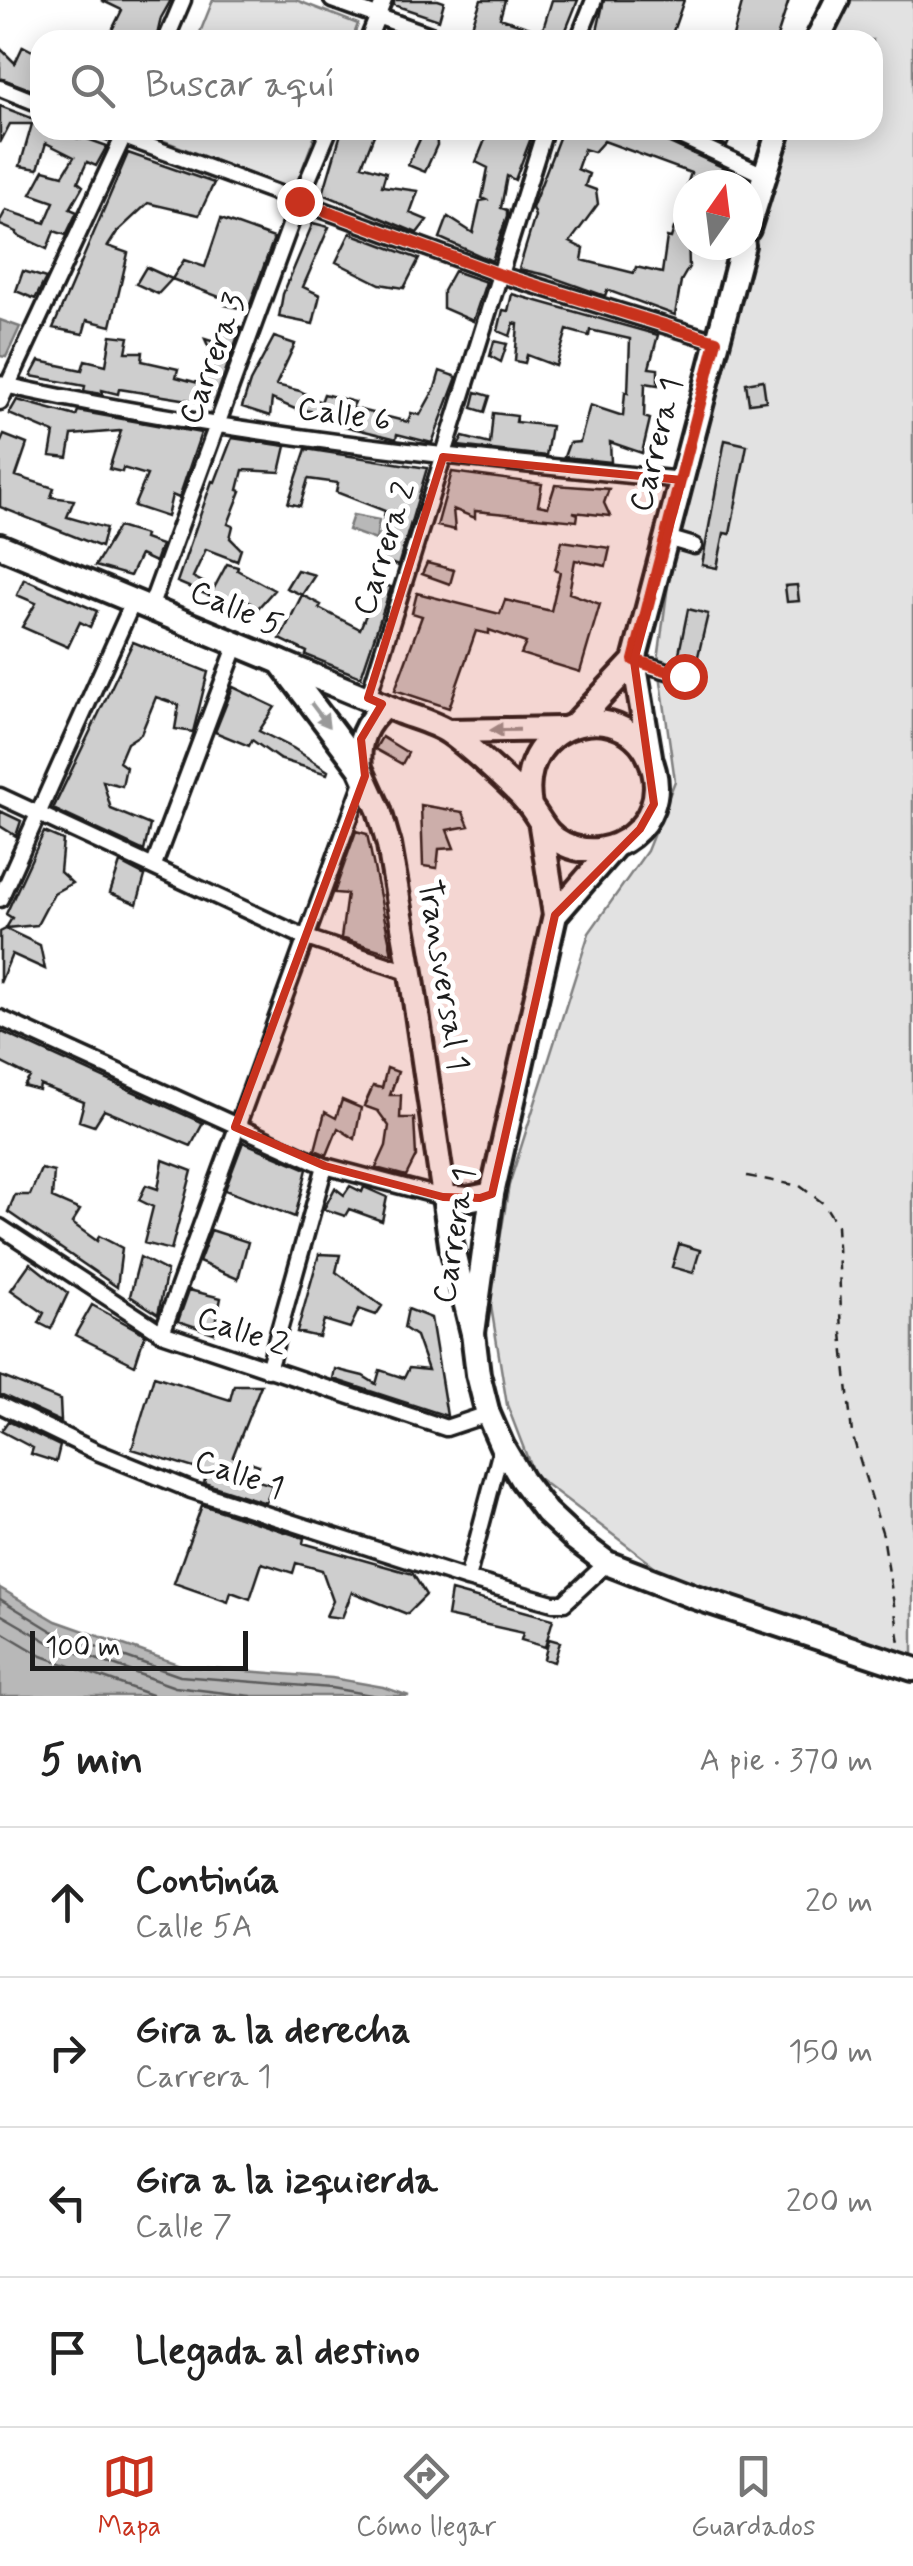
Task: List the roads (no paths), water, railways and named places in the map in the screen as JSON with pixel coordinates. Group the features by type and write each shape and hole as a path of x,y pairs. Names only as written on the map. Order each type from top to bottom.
{"main road":[{"path":"822,30 837,0"},
{"path":"763,178 776,140"},
{"name":"Carrera 1","path":"650,760 634,660 740,260"},
{"name":"Calle 5","path":"0,546 448,731 536,816"},
{"name":"Carrera 1","path":"568,726 634,660"},
{"name":"Transversal 1","path":"280,662 362,772 389,846 412,973 443,1198 459,1288 472,1332"},
{"path":"362,772 359,754 376,702"},
{"path":"605,723 619,728 642,747 650,760 656,789 654,804 640,830 615,846 575,848 562,843 536,816 528,776 532,762 539,749 568,726 605,723"},
{"name":"Calle 5","path":"448,731 568,726"},
{"name":"Carrera 1","path":"472,1332 492,1194 555,915 536,816"},
{"name":"Carrera 1","path":"555,915 615,846"},
{"path":"443,1198 468,1200 492,1194"},
{"path":"472,1332 488,1414 502,1446 546,1512 575,1539 607,1563 694,1597 909,1668"}],"street":[{"path":"170,30 184,0"},
{"path":"332,0 415,30"},
{"path":"372,30 384,0"},
{"path":"582,30 594,0"},
{"path":"0,88 30,100"},
{"path":"0,402 4,384 122,140"},
{"path":"141,140 498,274 716,341"},
{"name":"Carrera 3","path":"0,900 142,605 219,424 325,140"},
{"name":"Carrera 2","path":"376,702 444,457 542,140"},
{"path":"688,140 764,175"},
{"name":"Calle 6","path":"4,384 219,424 444,457 682,480"},
{"path":"667,538 694,546"},
{"path":"154,866 237,644"},
{"path":"634,660 684,676"},
{"path":"162,1333 362,772"},
{"path":"0,796 304,938 412,973"},
{"path":"0,1018 325,1166 443,1198"},
{"path":"268,1370 325,1166"},
{"name":"Calle 2","path":"0,1227 162,1333 446,1428 488,1414"},
{"name":"Calle 1","path":"0,1405 97,1452 191,1490 559,1605 607,1563"},
{"path":"467,1579 502,1446"}],"water":[{"path":"0,320 20,327 6,357 0,356"},
{"path":"353,515 379,520 376,540 348,530"},
{"path":"0,1588 56,1621 183,1666 332,1678 409,1696 0,1696"}]}
